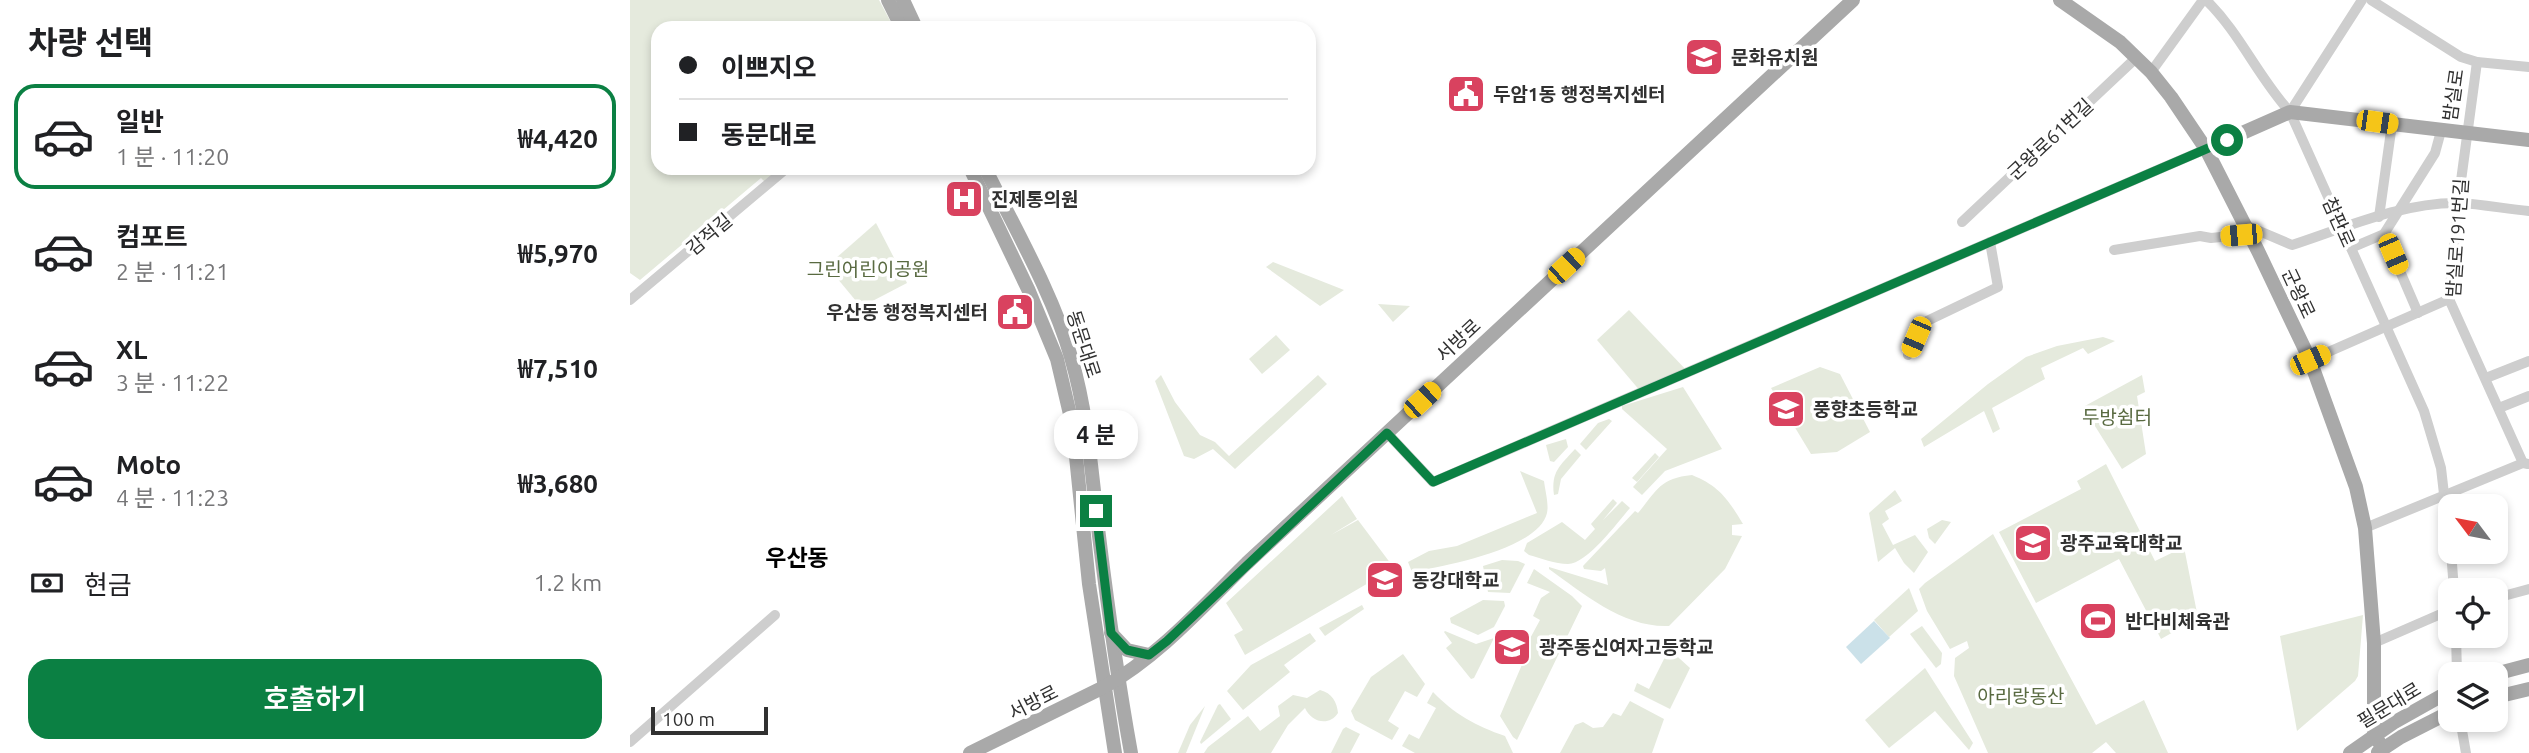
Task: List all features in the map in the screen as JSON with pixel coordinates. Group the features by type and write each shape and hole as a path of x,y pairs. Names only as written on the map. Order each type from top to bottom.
{"main road":[{"path":"888,0 898,21"},
{"path":"903,0 913,21"},
{"name":"서방로","path":"970,753 1118,680 1167,641 1853,0"},
{"name":"군왕로","path":"2060,0 2105,29 2137,57 2151,72 2206,149 2310,360 2347,459 2365,528 2374,643 2374,735"},
{"path":"2206,149 2290,112"},
{"name":"밤실로","path":"2290,112 2529,141"},
{"name":"동문대로","path":"973,175 1028,289 1057,359 1073,427 1089,584 1115,753"},
{"name":"동문대로","path":"988,175 1064,334 1072,359 1084,415 1111,633 1132,753"},
{"path":"1111,633 1127,650 1149,655"},
{"path":"2508,671 2529,665"},
{"path":"2508,694 2529,689"},
{"name":"필문대로","path":"2350,753 2374,735 2438,698"},
{"name":"필문대로","path":"2380,751 2438,719"},
{"path":"2374,735 2380,751"}],"street":[{"path":"2151,72 2205,0"},
{"name":"참판로","path":"2205,0 2237,36 2277,98 2290,112 2430,427 2441,468 2442,494"},
{"path":"2290,112 2362,0"},
{"path":"2371,0 2461,57 2477,62 2529,67"},
{"name":"군왕로61번길","path":"1962,222 2137,57"},
{"name":"밤실로","path":"2467,133 2477,62"},
{"path":"2379,217 2392,124"},
{"path":"2351,248 2384,234 2435,153 2441,131"},
{"name":"밤실로191번길","path":"2467,133 2449,299 2526,464"},
{"path":"1387,433 1433,482 2206,149"},
{"name":"감적길","path":"630,300 779,175"},
{"path":"2114,250 2200,236 2211,238 2247,229 2292,245 2341,226 2399,212 2458,203 2529,211"},
{"path":"2384,234 2418,313"},
{"path":"1908,355 1927,321 1998,286 1990,242"},
{"path":"2310,360 2449,299"},
{"path":"2486,378 2529,361"},
{"path":"2499,408 2529,396"},
{"path":"2447,494 2526,464"},
{"path":"2365,528 2438,498"},
{"path":"2508,594 2529,589"},
{"path":"630,741 775,615"},
{"path":"2374,643 2438,615"},
{"path":"2462,732 2466,753"}],"green space":[{"path":"630,0 879,0 890,21 651,21 651,175 774,175 765,182 761,178 640,280 630,273"},
{"name":"그린어린이공원","path":"876,223 907,283 861,307 827,266"},
{"path":"1273,262 1344,290 1320,306 1266,267"},
{"path":"1378,304 1410,306 1393,322"},
{"path":"1629,310 1689,373 1641,392 1597,340"},
{"path":"1276,335 1290,350 1262,374 1249,359"},
{"path":"2103,337 2115,341 2088,354 2083,348 2041,368 2045,379 1992,408 2000,429 1993,433 1984,411 1924,447 1921,439 1988,384 2026,357 2057,346"},
{"path":"1820,367 1840,374 1870,432 1837,452 1811,454 1771,388"},
{"path":"1161,375 1175,402 1200,435 1215,442 1229,456 1318,375 1327,384 1235,469 1213,449 1194,459 1184,456 1155,381"},
{"name":"두방쉼터","path":"2142,375 2145,392 2137,396 2146,454 2122,469 2083,407"},
{"path":"1683,387 1722,449 1665,471 1642,495 1633,487 1667,449 1622,409 1622,406"},
{"path":"1609,419 1612,421 1586,450 1580,444 1598,423"},
{"path":"1566,439 1568,447 1554,462 1550,461 1546,445"},
{"path":"1575,449 1581,455 1561,479 1558,494 1554,495 1555,474"},
{"path":"1655,453 1659,457 1637,482 1632,478"},
{"path":"2106,464 2155,561 2184,547 2198,618 2161,639 2119,559 2036,603 1999,532 2081,489 2077,481"},
{"path":"1520,471 1544,481 1547,513 1540,526 1527,537 1488,554 1412,572 1408,562 1429,551 1457,546 1537,513"},
{"path":"1692,475 1716,489 1727,500 1743,524 1732,525 1732,535 1742,536 1725,569 1669,626 1636,621 1605,608 1549,569 1608,585 1605,568 1601,571 1584,569 1583,566 1635,511 1638,513 1659,487 1672,479"},
{"path":"1895,490 1902,501 1885,511 1889,519 1882,524 1893,545 1915,535 1928,552 1914,573 1895,548 1878,562 1869,513"},
{"path":"1342,496 1357,519 1331,535 1358,520 1394,568 1245,655 1234,635 1243,630 1226,603"},
{"path":"1613,499 1617,503 1603,520 1622,501 1630,508 1593,550 1576,562 1553,562 1524,551 1527,543 1562,522 1585,540 1595,529 1591,524"},
{"path":"1942,520 1951,522 1935,544 1929,538 1927,529"},
{"name":"아리랑동산","path":"1993,534 2096,725 2144,700 2168,753 2116,753 2106,742 2092,753 1988,753 1954,676 1955,658 1969,648 1967,641 1950,649 1927,611 1919,589"},
{"path":"1502,560 1525,564 1510,593 1488,592 1483,566"},
{"path":"1534,569 1582,606 1517,740 1500,716 1530,646 1527,644 1540,620 1533,616 1541,598 1550,592 1527,583"},
{"path":"1909,588 1918,611 1889,637 1874,620"},
{"path":"1483,600 1504,601 1505,606 1494,627 1478,635 1451,623 1450,618"},
{"path":"1362,605 1364,609 1325,636 1319,628"},
{"path":"2363,615 2358,676 2297,731 2280,636"},
{"path":"1922,626 1942,653 1941,664 1936,668 1910,634"},
{"path":"1445,631 1476,644 1494,638 1474,678 1471,679 1446,648 1452,643"},
{"path":"1310,633 1316,641 1284,665 1290,672 1243,710 1227,691 1251,665"},
{"path":"1669,649 1690,668 1670,709 1634,691 1637,683 1649,689"},
{"path":"1403,654 1425,684 1417,697 1405,691 1388,721 1399,728 1392,740 1355,720 1351,711 1371,677"},
{"path":"1925,668 1973,743 1969,750 1935,711 1889,748 1865,720"},
{"path":"1320,690 1333,698 1338,713 1330,720 1320,721 1311,717 1305,708 1288,725 1271,753 1204,753 1248,716 1260,731 1280,716 1278,706 1293,695 1307,698"},
{"path":"1433,692 1466,718 1505,736 1513,753 1415,753 1402,746 1409,734 1419,739 1436,708 1427,703"},
{"path":"1630,701 1664,719 1652,753 1560,753 1575,725 1583,722 1593,728 1603,727 1613,713 1621,716"},
{"path":"1220,704 1231,719 1201,744 1200,742"},
{"path":"1205,706 1186,753 1178,753 1190,725"},
{"path":"1346,727 1360,734 1350,753 1331,753 1343,729"}],"water":[{"path":"1874,621 1890,638 1861,664 1846,647"}],"place":[{"name":"문화유치원","path":"1704,57"},
{"name":"두암1동 행정복지센터","path":"1466,94"},
{"name":"진제통의원","path":"964,199"},
{"name":"우산동 행정복지센터","path":"1015,312"},
{"name":"풍향초등학교","path":"1786,409"},
{"name":"광주교육대학교","path":"2033,543"},
{"name":"동강대학교","path":"1385,580"},
{"name":"반다비체육관","path":"2098,621"},
{"name":"광주동신여자고등학교","path":"1512,647"}],"district":[{"name":"우산동","path":"797,558"}],"route":[{"path":"1096,511 1111,633 1127,650 1149,655 1387,433 1433,482 2227,140"}]}
